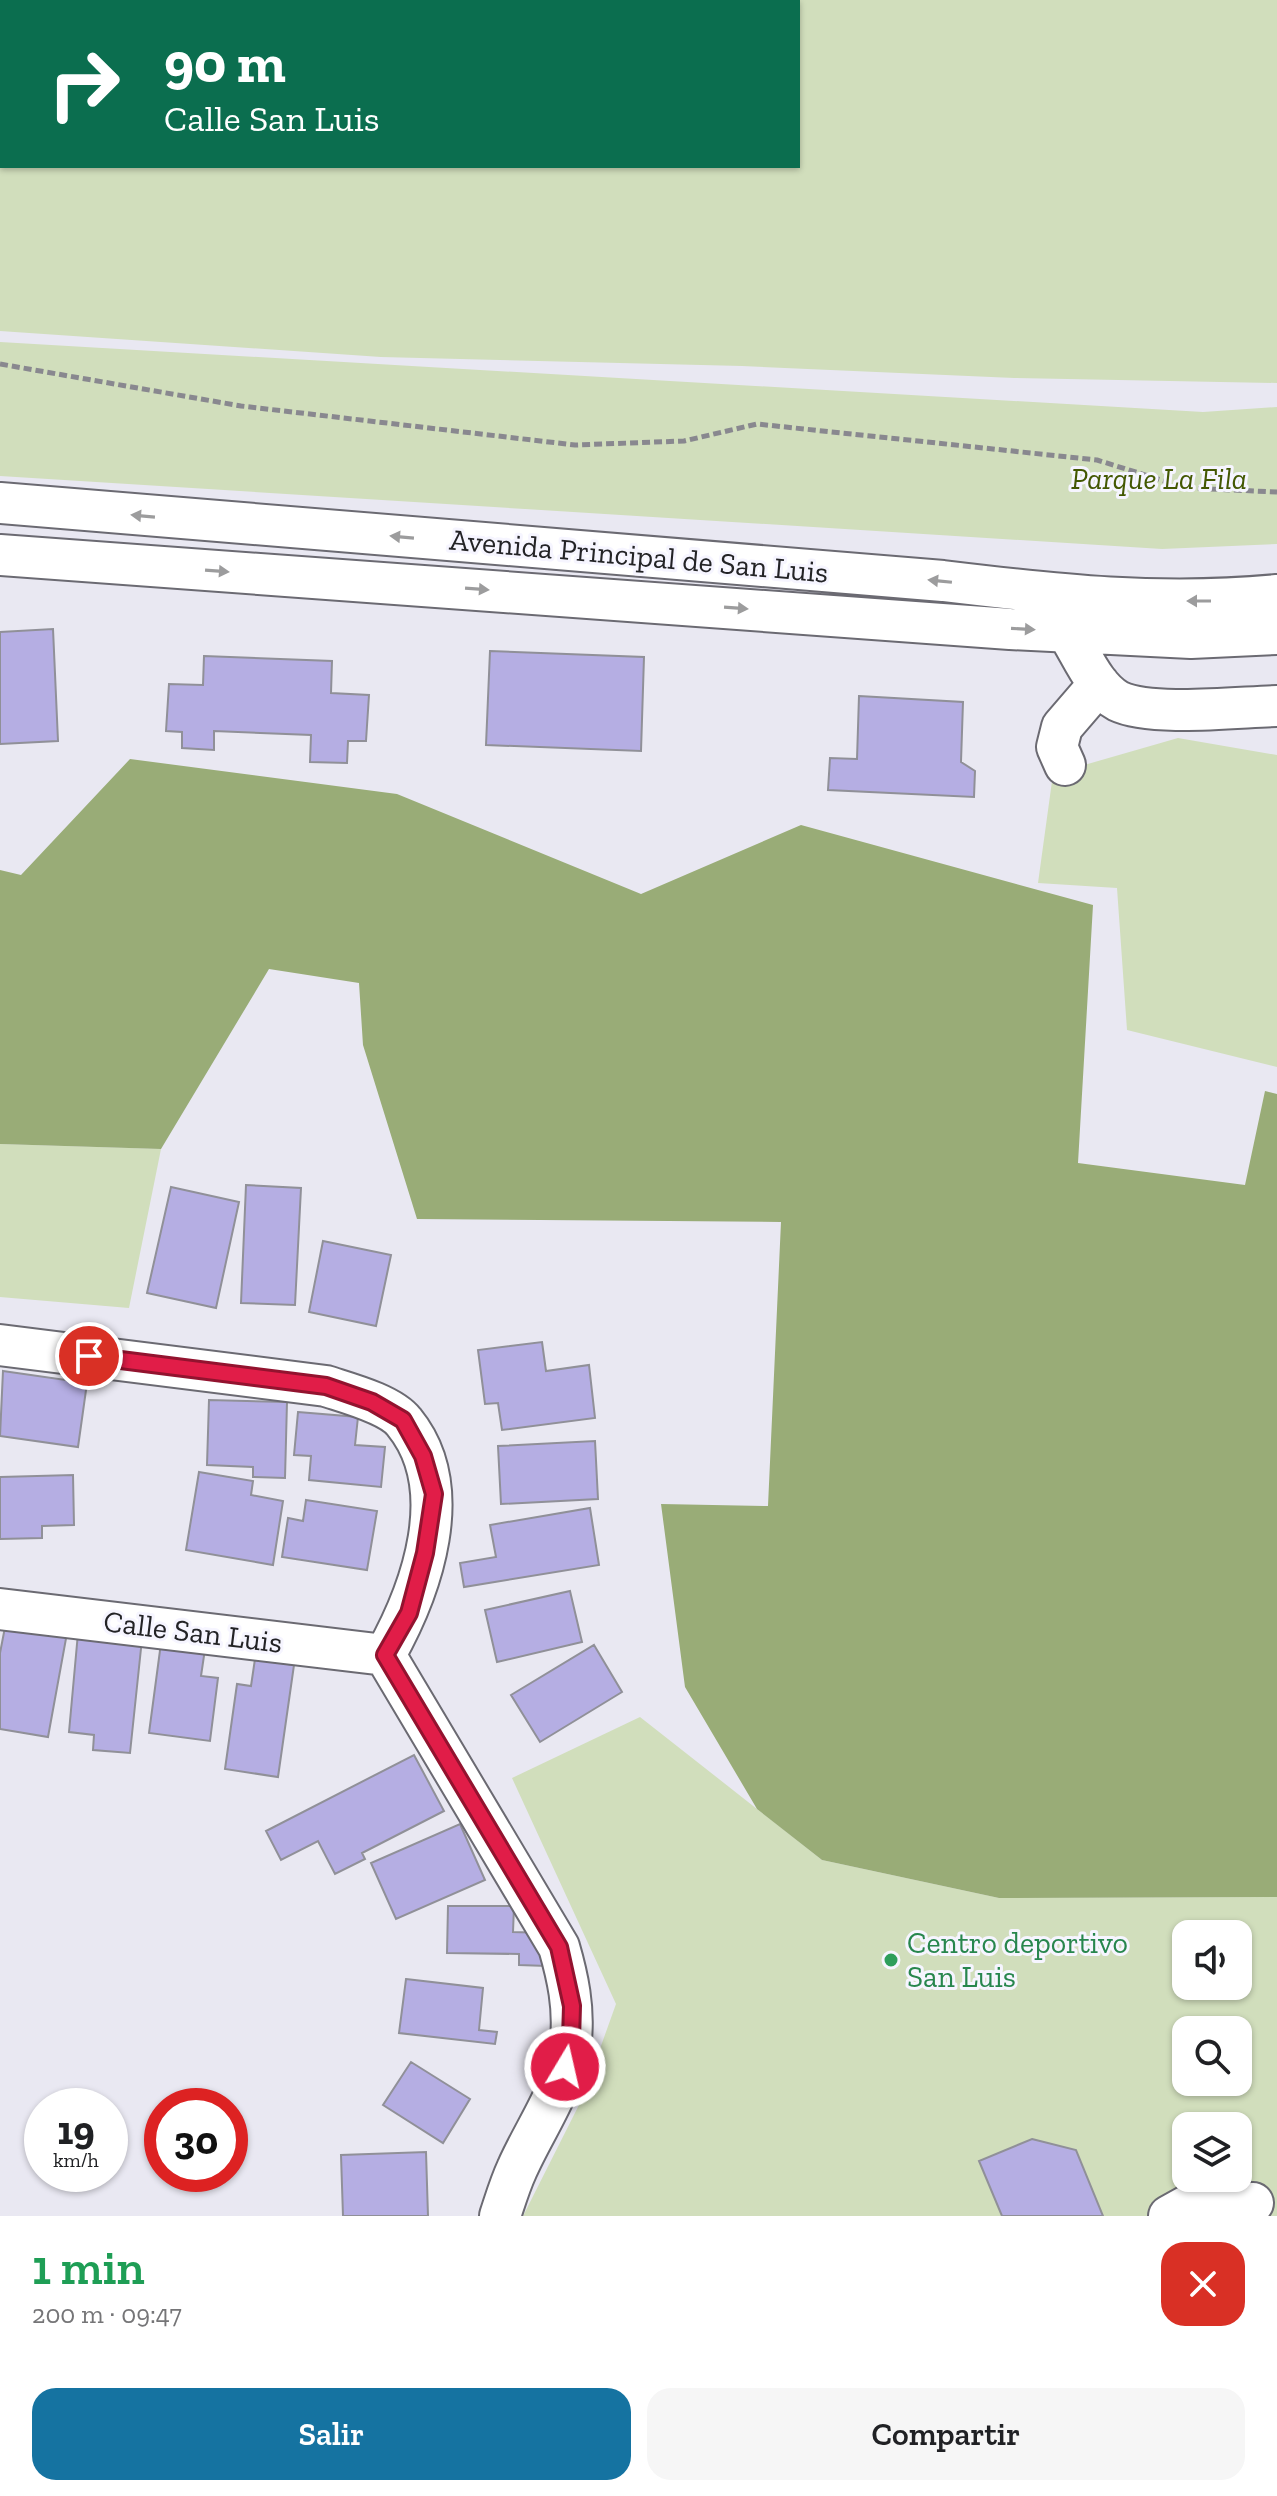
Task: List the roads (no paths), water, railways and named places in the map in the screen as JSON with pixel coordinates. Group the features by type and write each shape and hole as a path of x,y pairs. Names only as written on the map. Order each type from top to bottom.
{"street":[{"name":"Avenida Principal de San Luis","path":"0,503 943,581 1095,599 1209,602 1277,595"},
{"name":"Avenida Principal de San Luis","path":"0,555 1067,632 1191,638 1277,634"},
{"path":"1067,632 1099,684 1117,700 1149,709 1277,706"},
{"path":"1065,765 1057,747 1062,727 1099,684"},
{"path":"0,1345 326,1386 372,1402 403,1420 423,1456 434,1494 425,1553 409,1613 385,1655 559,1947 572,2006 571,2040 565,2067 516,2171 500,2216"},
{"name":"Calle San Luis","path":"0,1609 385,1655"},
{"path":"1169,2216 1187,2206 1262,2200"}],"place":[{"name":"Centro deportivo San Luis","path":"891,1960"}],"park label":[{"name":"Parque La Fila","path":"1159,479"}]}
